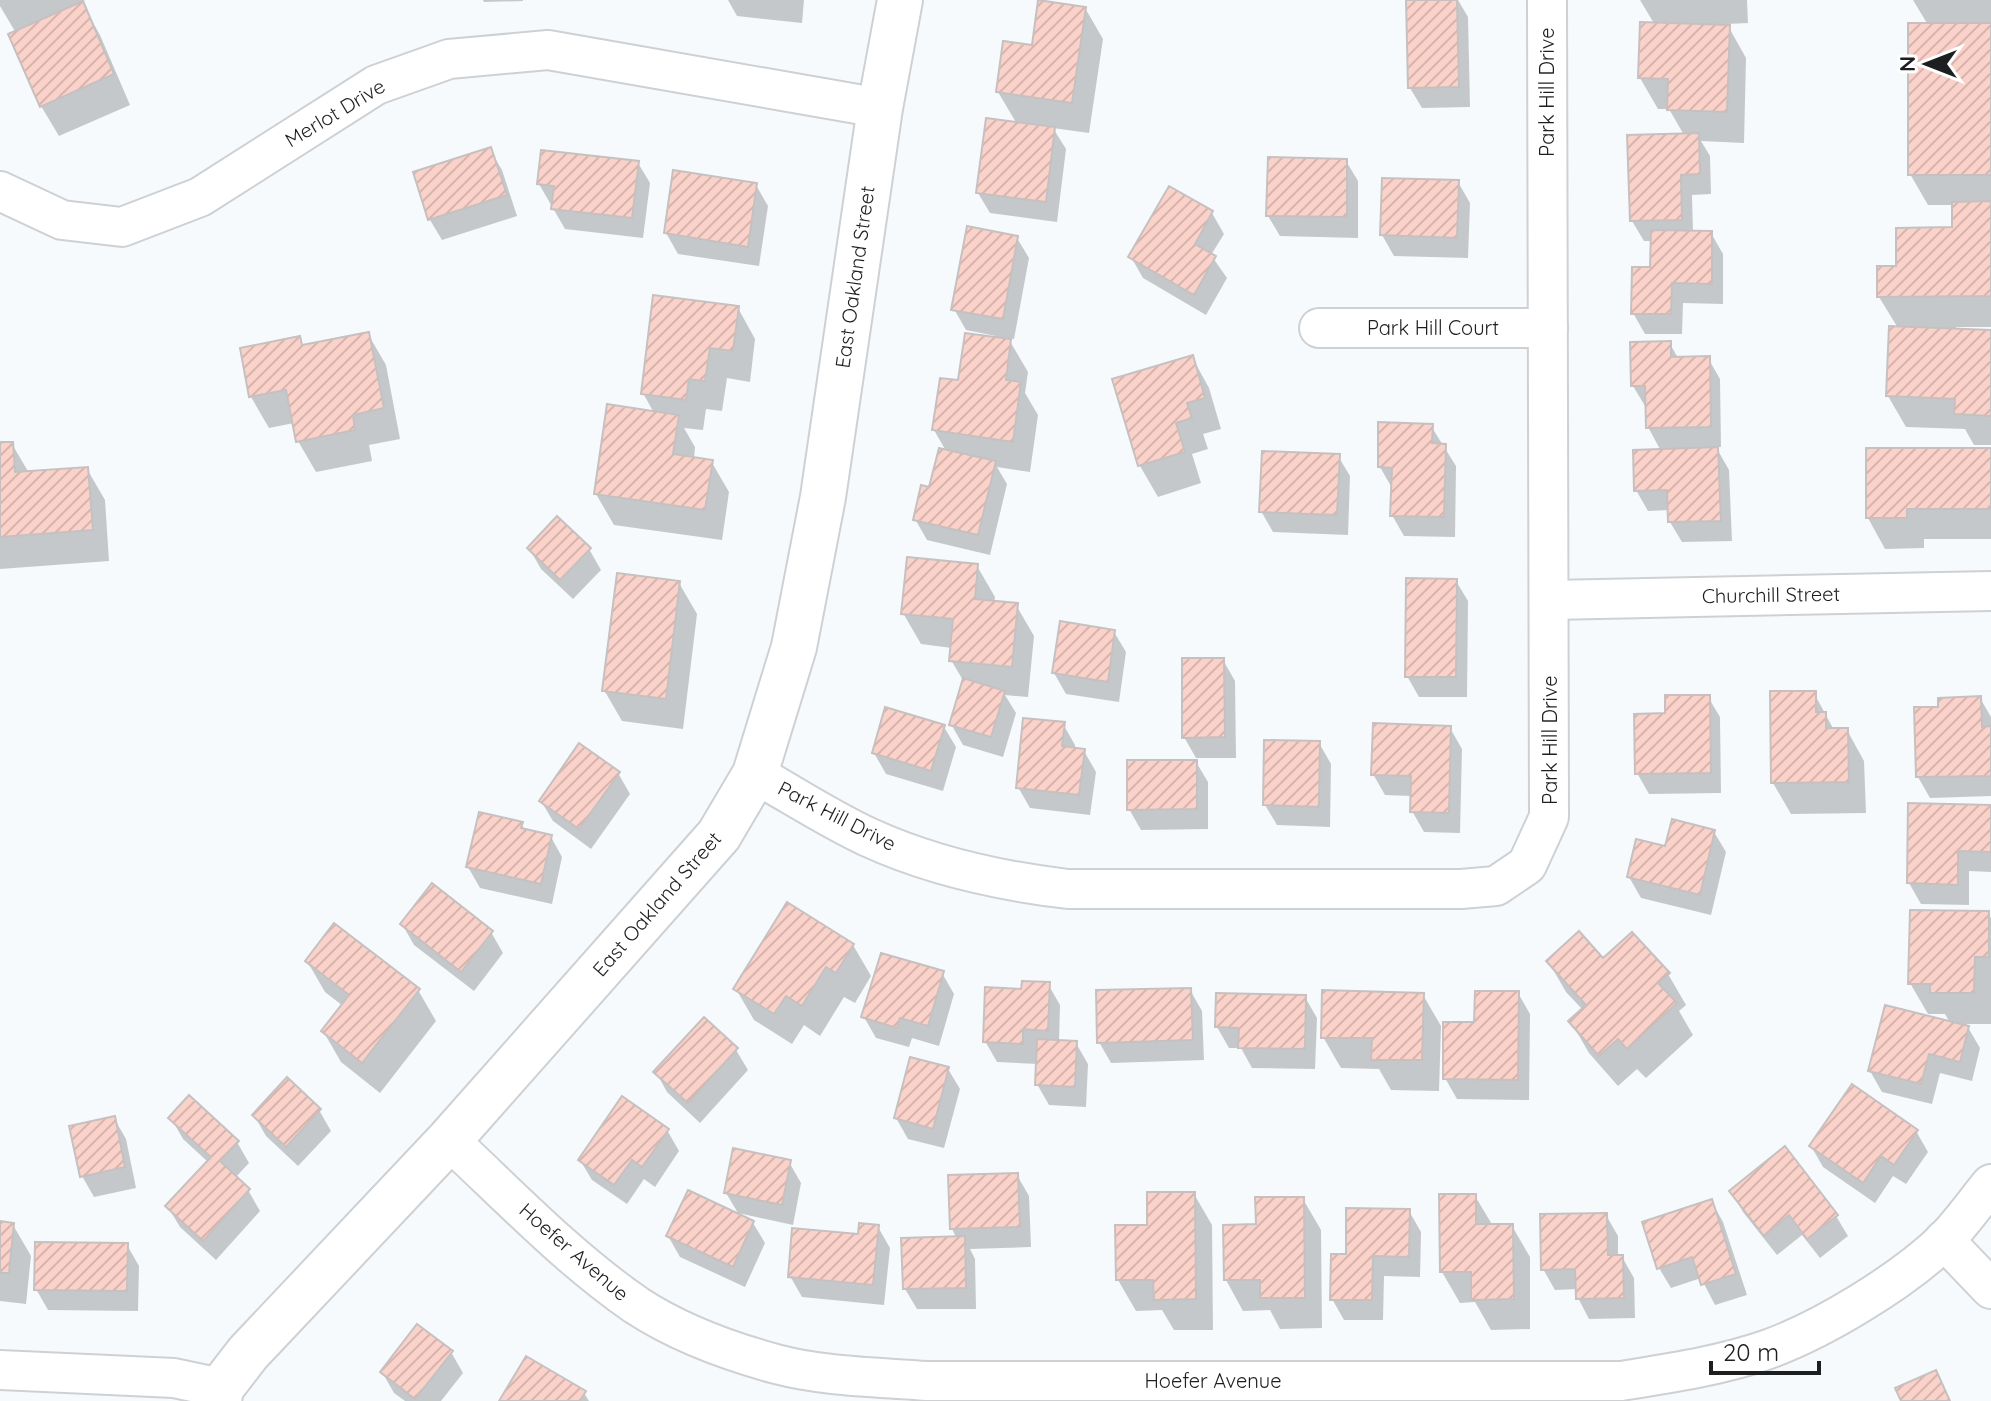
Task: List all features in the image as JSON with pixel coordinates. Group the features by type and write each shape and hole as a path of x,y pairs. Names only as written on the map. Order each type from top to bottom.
{"street":[{"name":"East Oakland Street","path":"220,1394 248,1353 449,1140 719,835 755,774 794,647 823,497 880,108 900,0"},
{"name":"Park Hill Drive","path":"755,774 867,837 934,862 1009,882 1068,889 1461,889 1496,886 1527,865 1549,817 1551,600 1547,0"},
{"name":"Merlot Drive","path":"0,191 62,220 122,227 200,197 376,85 449,59 548,50 880,108"},
{"name":"Park Hill Court","path":"1319,328 1548,328"},
{"name":"Churchill Street","path":"1551,600 1991,591"},
{"name":"Hoefer Avenue","path":"449,1140 592,1271 638,1306 702,1340 777,1364 835,1374 927,1381 1621,1381 1696,1369 1767,1349 1829,1321 1893,1280 1944,1240 1991,1184"},
{"path":"1944,1240 1991,1289"},
{"path":"0,1370 174,1378 220,1394"}],"building":[{"path":"1038,0 1086,7 1072,103 996,92 1003,41 1032,45"},
{"path":"1406,0 1457,0 1459,87 1408,88"},
{"path":"83,1 114,74 40,107 8,34"},
{"path":"1640,22 1730,25 1727,112 1667,110 1668,79 1638,78"},
{"path":"1908,23 1991,23 1991,175 1908,175"},
{"path":"986,118 1055,127 1046,202 976,193"},
{"path":"1699,133 1700,174 1681,175 1682,220 1630,221 1627,135"},
{"path":"491,147 507,195 428,220 413,172"},
{"path":"541,150 639,161 632,218 551,209 554,186 537,184"},
{"path":"1268,157 1347,159 1347,217 1266,216"},
{"path":"673,170 757,183 748,247 664,233"},
{"path":"1382,178 1459,180 1457,238 1380,235"},
{"path":"1169,186 1213,211 1195,244 1216,256 1194,295 1128,257"},
{"path":"1991,201 1991,296 1877,297 1877,266 1896,266 1896,228 1952,227 1952,202"},
{"path":"967,226 1018,236 1003,319 951,310"},
{"path":"1651,230 1712,231 1712,284 1672,283 1671,314 1631,314 1632,267 1650,267"},
{"path":"653,295 739,306 733,351 710,348 705,381 689,379 686,400 641,394"},
{"path":"1889,326 1991,330 1991,416 1954,414 1955,399 1886,396"},
{"path":"369,332 384,408 353,415 355,430 296,442 286,390 249,397 240,348 300,336 302,345"},
{"path":"965,333 1011,339 1006,380 1021,382 1013,442 932,430 940,378 958,380"},
{"path":"1671,341 1671,357 1710,356 1711,427 1646,428 1645,386 1631,386 1630,342"},
{"path":"1193,355 1205,398 1187,403 1192,418 1176,423 1185,452 1138,466 1112,379"},
{"path":"607,404 679,415 673,454 713,460 705,510 594,494"},
{"path":"1378,422 1433,424 1432,443 1446,444 1444,517 1390,516 1392,468 1378,467"},
{"path":"0,442 13,442 15,472 88,467 93,530 0,537"},
{"path":"1718,447 1721,521 1668,522 1667,490 1634,491 1633,450"},
{"path":"939,448 996,461 978,535 913,520 921,485 929,487"},
{"path":"1866,448 1991,448 1991,509 1907,509 1907,518 1866,518"},
{"path":"1262,451 1340,454 1337,515 1259,512"},
{"path":"557,516 591,548 560,580 527,548"},
{"path":"907,557 978,564 975,599 1018,603 1012,667 949,661 953,619 901,614"},
{"path":"617,573 680,581 666,699 602,691"},
{"path":"1406,578 1457,579 1456,677 1405,677"},
{"path":"1060,621 1115,630 1108,682 1052,673"},
{"path":"1182,658 1224,658 1225,737 1182,738"},
{"path":"963,678 1005,691 991,737 949,725"},
{"path":"1770,691 1816,691 1816,712 1826,712 1826,728 1848,728 1849,782 1771,783"},
{"path":"1665,695 1710,695 1711,773 1635,774 1634,714 1665,713"},
{"path":"1981,696 1982,727 1991,726 1991,776 1916,777 1914,707 1938,707 1938,698"},
{"path":"885,707 945,725 931,771 872,753"},
{"path":"1023,718 1065,722 1062,746 1085,749 1079,795 1016,788"},
{"path":"1373,723 1451,726 1449,813 1410,812 1411,776 1371,775"},
{"path":"1264,740 1320,741 1319,807 1263,805"},
{"path":"579,743 620,772 579,829 539,801"},
{"path":"1127,760 1197,760 1197,809 1127,810"},
{"path":"1908,803 1991,805 1991,852 1958,851 1958,885 1907,883"},
{"path":"479,812 523,822 521,828 552,835 541,884 466,867"},
{"path":"1672,819 1715,830 1700,895 1627,877 1636,839 1665,846"},
{"path":"432,883 493,931 461,972 400,924"},
{"path":"787,902 854,944 836,973 826,967 802,1006 786,996 774,1014 733,989"},
{"path":"1910,910 1989,911 1989,957 1975,957 1974,993 1930,993 1930,984 1908,984"},
{"path":"334,923 420,989 362,1063 321,1031 349,995 305,961"},
{"path":"1579,931 1603,958 1632,932 1670,973 1658,983 1677,1003 1627,1049 1618,1039 1599,1056 1568,1021 1586,1005 1546,961"},
{"path":"881,953 944,971 928,1026 900,1018 897,1028 861,1017"},
{"path":"1022,981 1050,982 1048,1031 1023,1029 1023,1044 983,1042 985,987 1021,989"},
{"path":"1191,988 1193,1040 1097,1043 1096,990"},
{"path":"1322,990 1424,993 1422,1060 1371,1060 1372,1038 1321,1038"},
{"path":"1475,991 1519,991 1518,1080 1443,1079 1443,1022 1474,1022"},
{"path":"1216,993 1306,995 1305,1049 1238,1048 1239,1028 1215,1027"},
{"path":"1885,1005 1969,1026 1960,1062 1929,1054 1921,1084 1868,1071"},
{"path":"704,1017 738,1048 688,1103 653,1072"},
{"path":"1037,1039 1077,1041 1075,1087 1035,1085"},
{"path":"910,1057 949,1067 933,1129 894,1118"},
{"path":"287,1077 321,1109 286,1147 252,1115"},
{"path":"1852,1084 1918,1130 1894,1165 1881,1156 1863,1183 1809,1146"},
{"path":"189,1095 239,1141 220,1161 250,1189 203,1241 165,1206 211,1157 168,1118"},
{"path":"622,1096 669,1129 642,1167 632,1160 614,1185 578,1160"},
{"path":"115,1116 125,1167 80,1177 69,1126"},
{"path":"1785,1146 1838,1215 1807,1239 1789,1215 1764,1236 1729,1191"},
{"path":"733,1148 791,1160 782,1205 724,1193"},
{"path":"1018,1173 1020,1227 950,1229 948,1175"},
{"path":"688,1190 754,1221 733,1267 666,1236"},
{"path":"1147,1192 1195,1192 1196,1299 1154,1300 1153,1280 1116,1280 1115,1225 1147,1225"},
{"path":"1439,1194 1476,1194 1476,1224 1513,1224 1514,1299 1471,1300 1471,1272 1440,1272"},
{"path":"1255,1197 1304,1197 1305,1298 1260,1298 1260,1280 1224,1280 1223,1225 1256,1224"},
{"path":"1712,1199 1736,1274 1701,1285 1692,1257 1657,1269 1642,1222"},
{"path":"1346,1208 1410,1209 1409,1257 1373,1256 1372,1300 1330,1300 1331,1254 1346,1254"},
{"path":"1607,1213 1608,1255 1623,1255 1624,1298 1576,1299 1575,1269 1541,1270 1540,1214"},
{"path":"0,1221 14,1223 9,1273 0,1273"},
{"path":"859,1223 879,1225 873,1285 788,1277 792,1228 858,1234"},
{"path":"965,1236 966,1288 903,1289 901,1238"},
{"path":"35,1242 128,1243 127,1291 34,1290"},
{"path":"417,1324 453,1351 415,1399 380,1372"},
{"path":"526,1356 586,1391 580,1401 499,1401"},
{"path":"1936,1370 1950,1401 1901,1401 1895,1388"}]}
